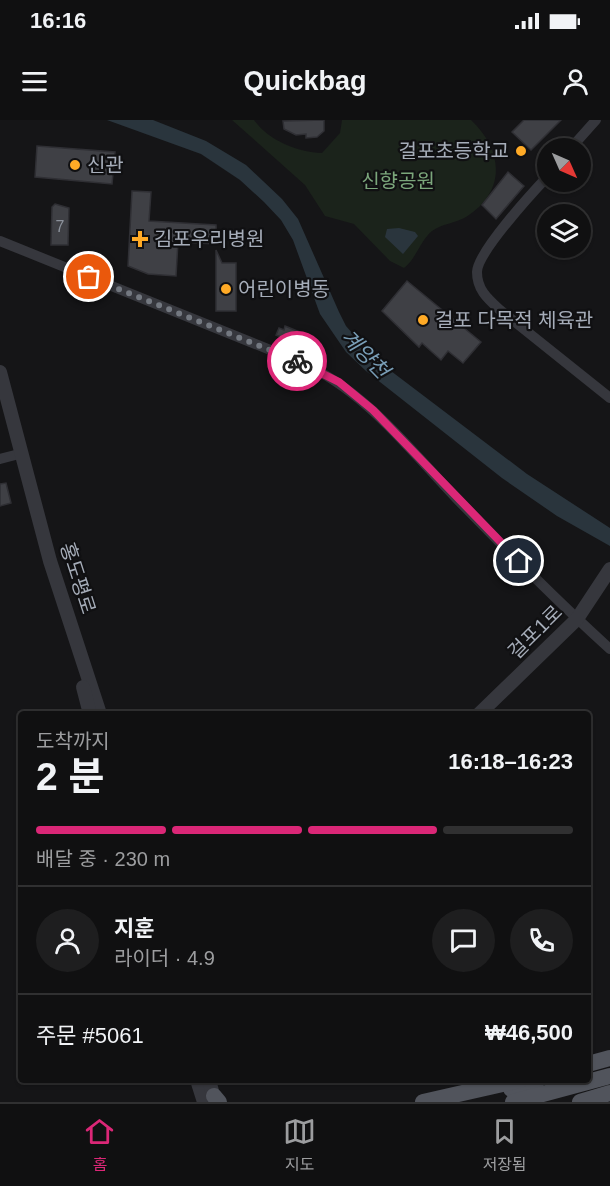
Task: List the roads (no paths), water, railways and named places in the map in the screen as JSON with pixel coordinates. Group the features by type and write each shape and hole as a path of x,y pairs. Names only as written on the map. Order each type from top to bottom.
{"main road":[{"path":"591,1063 610,1058"},
{"path":"591,1081 610,1076"},
{"path":"423,1102 507,1083"},
{"path":"472,1102 529,1083"},
{"path":"513,1102 584,1083"},
{"path":"580,1102 610,1093"}],"street":[{"path":"580,138 596,120"},
{"path":"537,190 479,261 478,284 483,295 500,310 610,398"},
{"path":"2,244 310,367 339,382 373,410 577,619 610,649"},
{"name":"홍도평로","path":"0,372 44,565 89,711"},
{"name":"홍도평로","path":"0,400 99,711"},
{"path":"0,459 19,454"},
{"name":"걸포1로","path":"481,711 577,619 610,569"},
{"path":"200,1083 209,1098"}],"water":[{"name":"계양천","path":"107,120 153,120 206,141 246,165 282,199 298,219 346,326 360,342 387,368 527,474 610,528 610,546 557,516 502,478 366,371 346,352 320,314 293,240 281,220 240,180 201,154"},
{"path":"399,228 415,232 418,236 403,254 385,237 387,229"}],"place":[{"name":"걸포초등학교","path":"521,151"},
{"name":"신관","path":"75,165"},
{"name":"김포우리병원","path":"140,239"},
{"name":"어린이병동","path":"226,289"},
{"name":"걸포 다목적 체육관","path":"423,320"}],"park label":[{"name":"신향공원","path":"398,181"}]}
